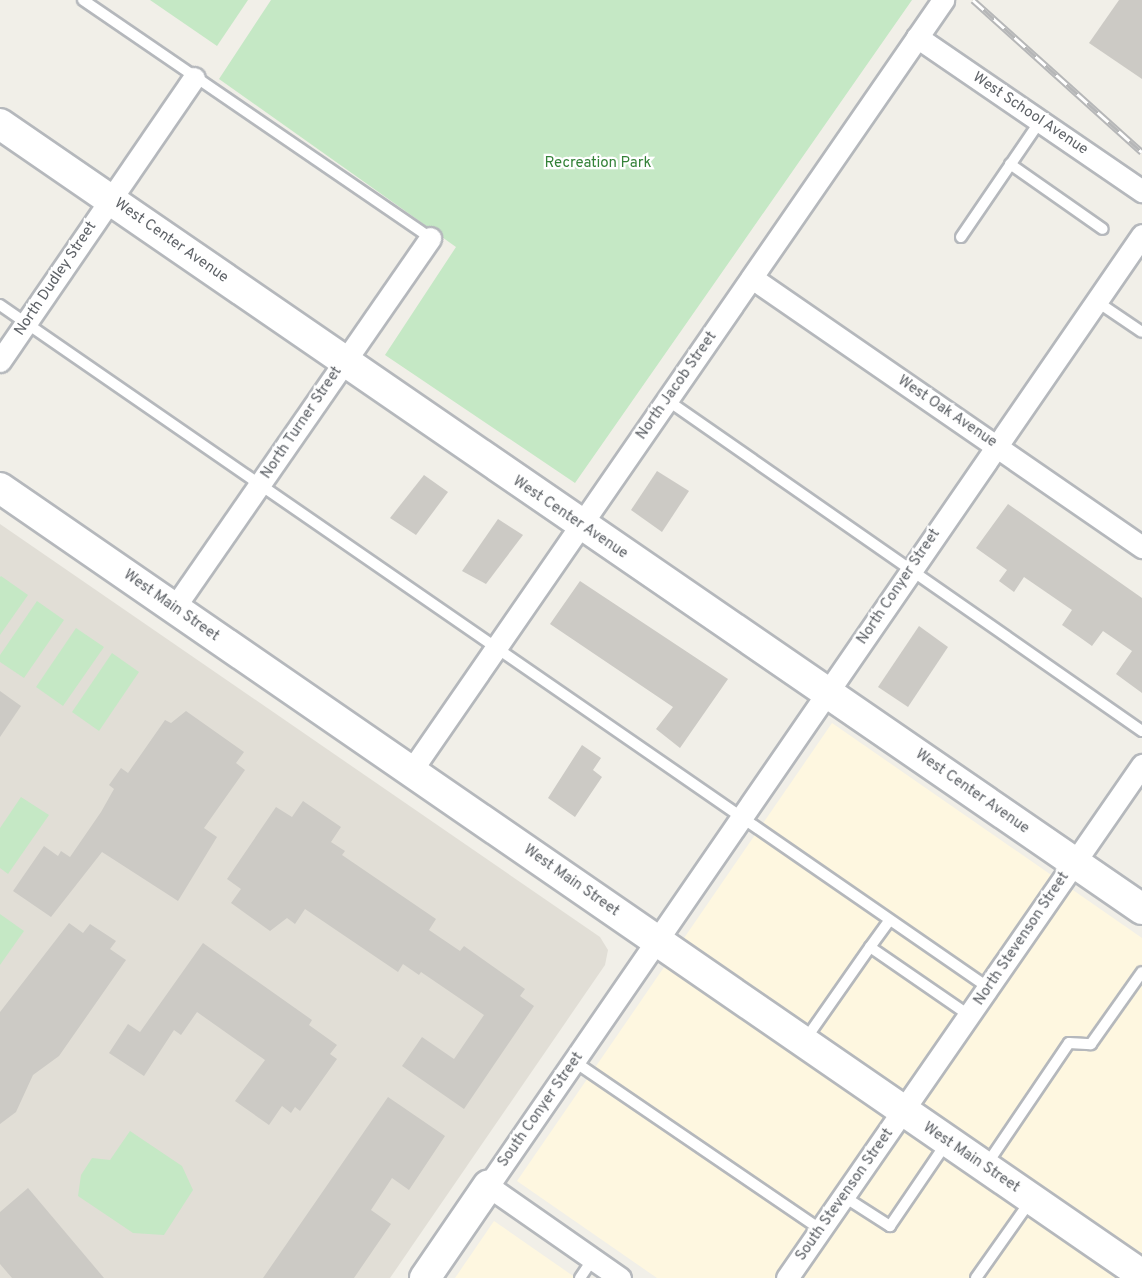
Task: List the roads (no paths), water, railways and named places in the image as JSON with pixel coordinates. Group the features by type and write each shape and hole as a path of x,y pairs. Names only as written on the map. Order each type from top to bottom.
{"street":[{"name":"North Jacob Street","path":"411,771 942,0"},
{"name":"West School Avenue","path":"917,37 1142,190"},
{"name":"North Dudley Street","path":"0,361 194,78"},
{"name":"West Center Avenue","path":"0,124 581,526 828,692 1142,909"},
{"name":"North Conyer Street","path":"658,941 1142,235"},
{"name":"North Turner Street","path":"174,608 430,238"},
{"name":"West Oak Avenue","path":"752,278 1142,546"},
{"name":"West Main Street","path":"0,488 658,941 902,1112 1142,1275"},
{"name":"North Stevenson Street","path":"902,1112 1142,765"},
{"name":"South Conyer Street","path":"425,1278 658,941"},
{"name":"South Stevenson Street","path":"787,1278 902,1112"},
{"path":"488,1186 620,1278"}],"lane":[{"path":"83,0 430,238"},
{"path":"961,237 1040,121"},
{"path":"1010,164 1103,229"},
{"path":"1096,301 1142,332"},
{"path":"0,305 989,988"},
{"path":"668,400 1142,731"},
{"path":"804,1043 889,921"},
{"path":"870,947 970,1016"},
{"path":"985,1167 1069,1043 1091,1044 1142,972"},
{"path":"575,1062 820,1229"},
{"path":"843,1196 890,1226 948,1142"},
{"path":"976,1278 1032,1199"},
{"path":"580,1278 593,1259"}],"railway":[{"path":"973,0 1142,152"}],"park label":[{"name":"Recreation Park","path":"598,164"}]}
